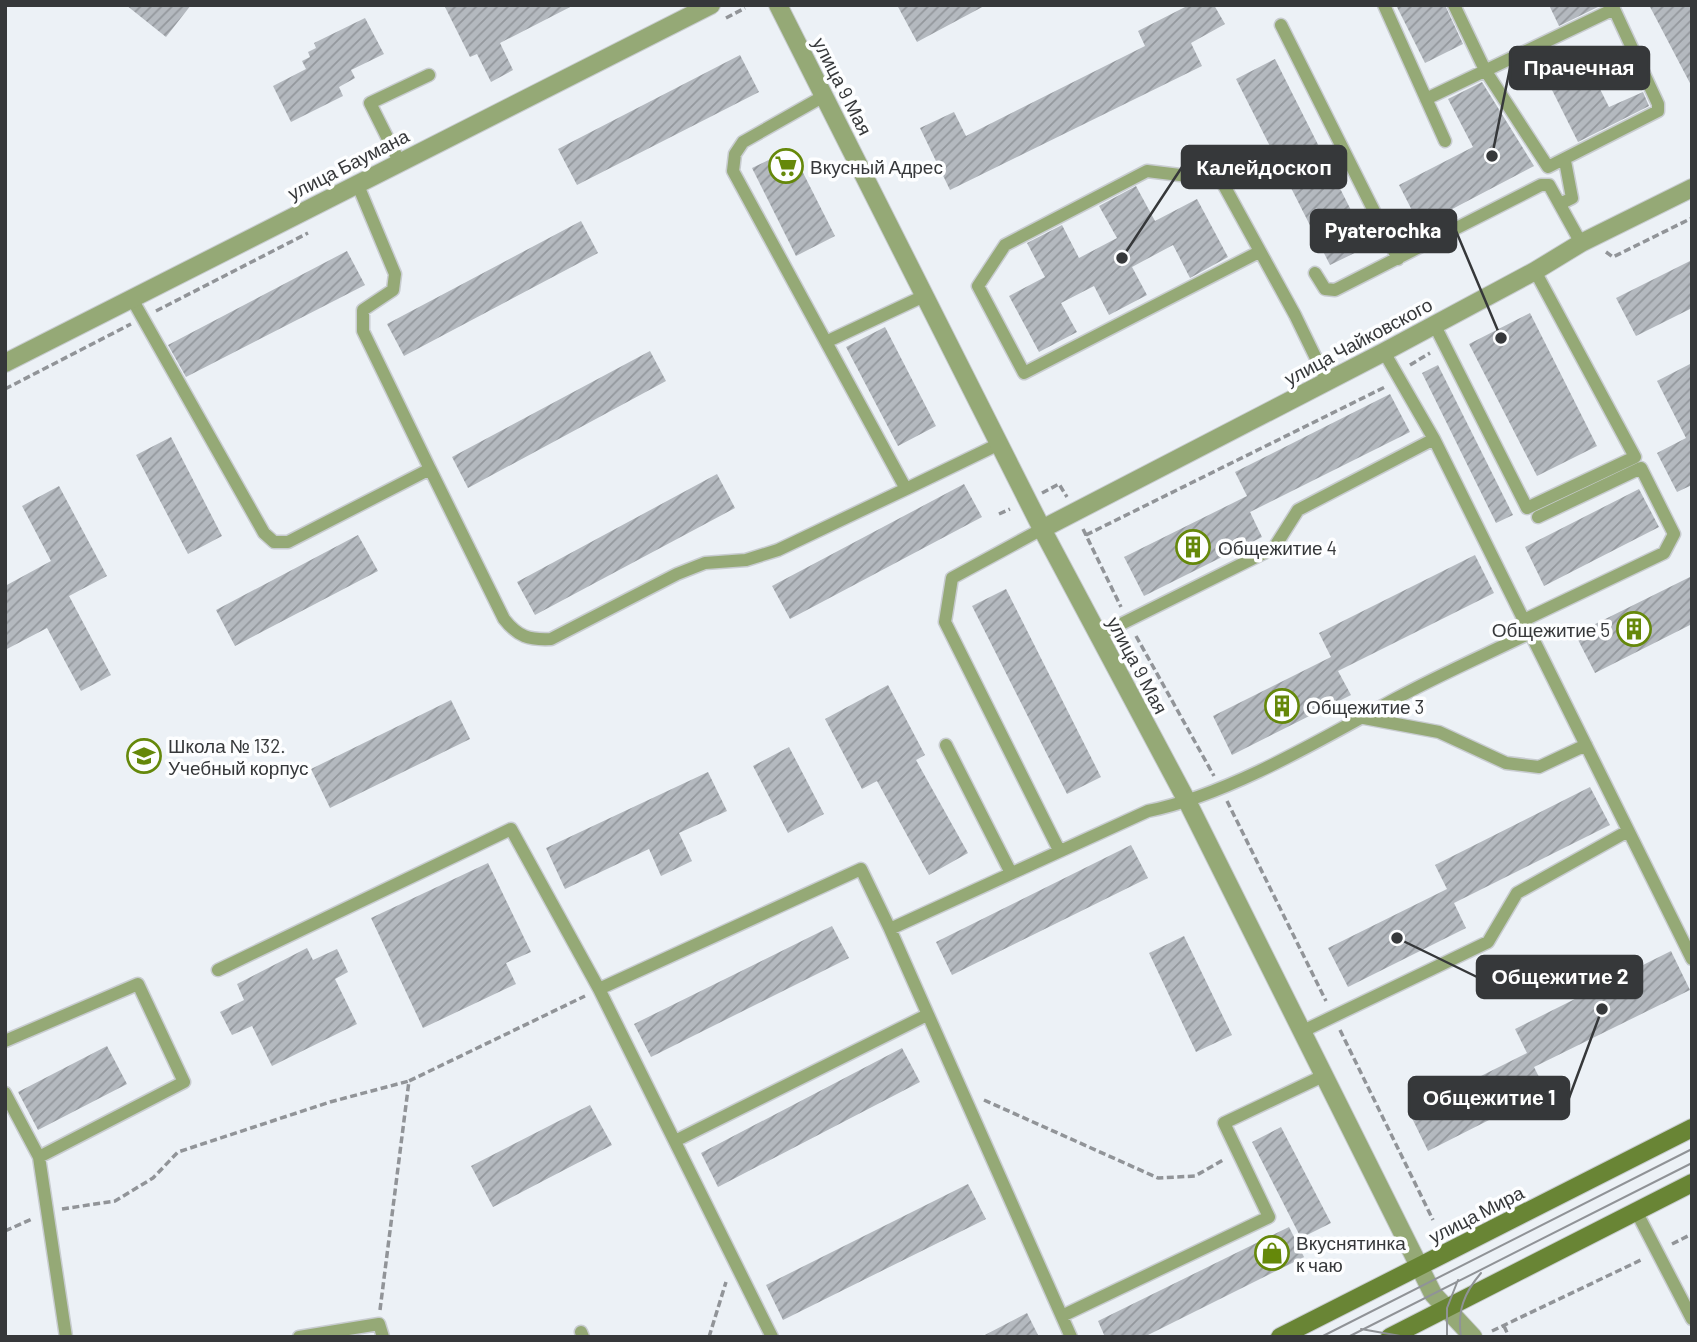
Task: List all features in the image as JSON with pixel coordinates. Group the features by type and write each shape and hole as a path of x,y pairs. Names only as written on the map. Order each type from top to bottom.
{"main road":[{"name":"улица Мира","path":"1280,1337 1692,1128"},
{"path":"1390,1337 1692,1183"}],"street":[{"name":"улица Баумана","path":"5,363 711,5"},
{"name":"улица 9 Мая","path":"778,5 1042,529 1188,803 1433,1294 1473,1337"},
{"name":"улица Чайковского","path":"1042,529 1384,352 1535,271 1581,243 1692,188"}],"lane":[{"path":"1384,5 1445,141"},
{"path":"1426,99 1485,71 1614,9 1658,104 1658,111 1566,161 1548,167 1485,71 1454,5"},
{"path":"1281,25 1398,259"},
{"path":"399,161 370,103 429,75"},
{"path":"824,96 743,142 735,154 733,171 828,341 905,489"},
{"path":"1560,204 1572,198 1566,161"},
{"path":"1259,252 1024,373 978,286 1005,245 1147,171 1221,180 1295,315 1327,381"},
{"path":"357,183 395,274 393,290 363,310 363,331 504,619 515,633 532,639 551,639 677,574 705,563 746,560 778,550 1000,443"},
{"path":"1315,273 1330,292 1541,185 1549,185 1581,243"},
{"path":"1434,324 1527,508 1635,457 1535,271"},
{"path":"828,341 924,296"},
{"path":"132,299 264,533 274,542 288,542 430,469"},
{"path":"1384,352 1434,439 1692,959"},
{"path":"1099,635 1274,548 1298,510 1434,439"},
{"path":"1524,621 1664,554 1674,534 1641,468 1538,517"},
{"path":"1042,529 952,578 944,622 1059,850"},
{"path":"890,929 1147,811 1188,803 1364,718 1395,699 1530,633"},
{"path":"1364,718 1439,732 1506,763 1539,767 1586,745"},
{"path":"946,745 1011,873"},
{"path":"218,970 511,829 599,989 772,1337"},
{"path":"1301,1032 1488,942 1517,893 1629,831"},
{"path":"599,989 861,869 1071,1337"},
{"path":"5,1041 138,984 184,1082 39,1157"},
{"path":"675,1141 927,1015"},
{"path":"1062,1316 1269,1217 1224,1123 1323,1076"},
{"path":"5,1093 39,1157 66,1337"},
{"path":"1636,1211 1692,1319"},
{"path":"299,1337 379,1324 383,1337"}],"path":[{"path":"1086,535 1128,621 1220,787 1433,1220"},
{"path":"5,1231 47,1212 115,1202 153,1178 178,1152 330,1102 409,1081 599,989"},
{"path":"379,1324 409,1081"},
{"path":"960,1088 1158,1178 1195,1175 1238,1152"},
{"path":"1492,1331 1692,1234"},
{"path":"709,1337 734,1259"},
{"path":"1504,1326 1510,1337"}],"building":[{"path":"126,5 191,5 166,37"},
{"path":"444,5 574,5 500,43 513,70 491,82 477,54 470,57"},
{"path":"897,5 986,5 917,42"},
{"path":"1189,5 1214,5 1225,24 1191,43 1202,66 950,190 920,128 954,112 966,136 1145,46 1138,31"},
{"path":"1396,5 1445,5 1463,44 1425,63"},
{"path":"1549,5 1602,5 1559,26"},
{"path":"1649,5 1692,5 1692,87"},
{"path":"365,18 384,54 351,70 355,78 339,87 343,96 291,122 273,86 306,69 302,61 310,57 308,52 316,48 314,43"},
{"path":"740,55 759,92 577,185 558,149"},
{"path":"1584,57 1609,107 1643,92 1649,106 1578,142 1545,76"},
{"path":"1275,59 1369,246 1330,265 1236,79"},
{"path":"1482,82 1534,166 1420,226 1399,185 1473,147 1448,99"},
{"path":"791,149 835,236 796,256 752,168"},
{"path":"1136,186 1155,221 1197,199 1228,257 1190,278 1173,245 1132,267 1147,295 1109,315 1094,286 1061,303 1077,332 1039,352 1009,296 1045,277 1027,243 1062,225 1079,258 1117,238 1099,206"},
{"path":"581,221 598,253 404,356 387,324"},
{"path":"347,251 365,285 186,377 168,345"},
{"path":"1692,260 1692,308 1636,336 1616,298"},
{"path":"1530,313 1597,446 1537,476 1469,344"},
{"path":"885,327 936,426 898,446 846,347"},
{"path":"650,351 666,381 468,488 452,457"},
{"path":"1692,363 1692,485 1677,492 1657,453 1686,438 1657,381"},
{"path":"1438,365 1513,515 1496,523 1422,373"},
{"path":"1390,394 1410,432 1250,512 1262,537 1144,596 1124,557 1247,496 1235,472"},
{"path":"171,437 222,536 188,554 136,455"},
{"path":"717,474 735,508 535,615 517,582"},
{"path":"964,484 982,517 790,619 772,586"},
{"path":"59,486 107,576 69,596 111,675 81,691 47,628 5,650 5,586 51,561 22,506"},
{"path":"1639,489 1659,527 1544,586 1525,547"},
{"path":"358,535 378,571 235,646 216,610"},
{"path":"1475,555 1494,593 1338,671 1351,695 1232,755 1213,716 1331,657 1319,633"},
{"name":"Общежитие 5","path":"1692,576 1692,624 1595,673 1575,634"},
{"path":"1006,589 1101,777 1067,794 972,606"},
{"path":"888,685 925,755 916,760 968,853 929,875 877,781 862,789 825,719"},
{"path":"451,700 470,739 330,808 311,769"},
{"path":"789,747 824,814 788,833 753,766"},
{"path":"708,772 727,811 679,833 692,861 661,876 649,849 565,889 546,848"},
{"path":"1590,787 1610,825 1454,903 1466,928 1348,987 1328,948 1447,889 1435,865"},
{"path":"1131,845 1148,878 952,975 936,942"},
{"path":"488,863 531,952 506,963 516,984 423,1028 371,918"},
{"path":"832,926 849,958 651,1057 634,1024"},
{"path":"1184,936 1232,1035 1196,1052 1149,953"},
{"path":"307,948 313,960 337,949 348,972 335,979 357,1024 272,1066 252,1026 232,1035 220,1012 244,1000 237,984"},
{"path":"1671,951 1690,990 1534,1067 1546,1091 1428,1151 1409,1112 1527,1053 1515,1029"},
{"path":"107,1046 127,1084 38,1130 18,1092"},
{"path":"902,1048 920,1082 718,1187 701,1153"},
{"path":"590,1105 612,1145 493,1207 471,1166"},
{"path":"1281,1127 1331,1223 1301,1238 1252,1142"},
{"path":"968,1184 986,1219 783,1320 766,1285"},
{"path":"1289,1227 1304,1257 1144,1337 1105,1337 1098,1321"},
{"path":"1027,1313 1039,1337 981,1337"}],"tram line":[{"path":"1321,1337 1692,1149"},
{"path":"1348,1337 1692,1163"},
{"path":"1461,1337 1463,1303 1481,1273"},
{"path":"1447,1337 1447,1308 1458,1280"},
{"path":"1361,1329 1406,1337"}],"place":[{"name":"Прачечная","path":"1492,156"},
{"name":"Вкусный Адрес","path":"786,166"},
{"name":"Калейдоскоп","path":"1122,258"},
{"name":"Pyaterochka","path":"1501,338"},
{"name":"Общежитие 4","path":"1193,547"},
{"name":"Общежитие 5","path":"1634,629"},
{"name":"Общежитие 3","path":"1282,706"},
{"name":"Школа № 132. Учебный корпус","path":"144,756"},
{"name":"Общежитие 2","path":"1397,938"},
{"name":"Общежитие 1","path":"1602,1009"},
{"name":"Вкуснятинка к чаю","path":"1272,1253"}]}
